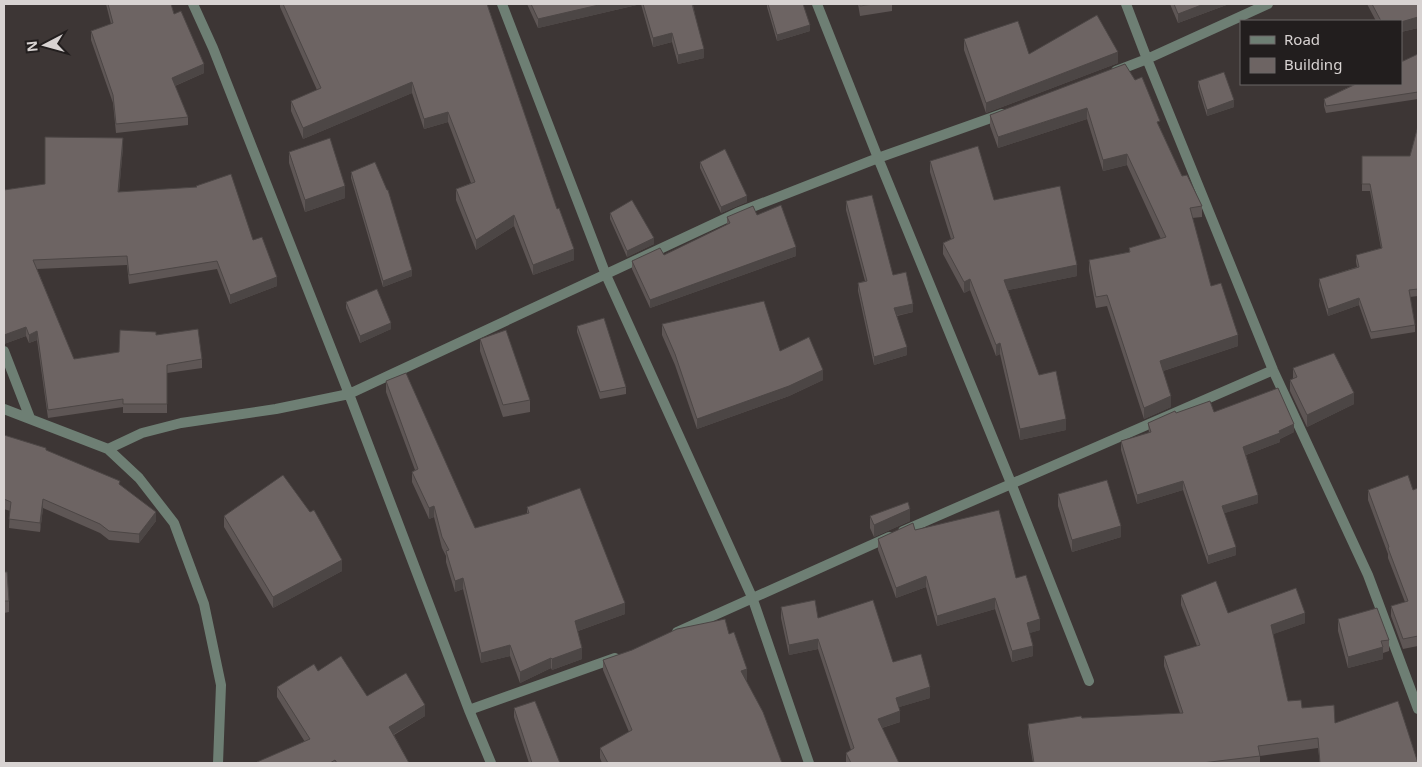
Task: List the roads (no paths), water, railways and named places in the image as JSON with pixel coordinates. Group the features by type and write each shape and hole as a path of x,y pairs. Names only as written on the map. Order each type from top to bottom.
{"street":[{"path":"194,4 349,394 490,763"},
{"path":"502,4 606,275 752,597 809,763"},
{"path":"818,4 878,158 1011,483 1089,681"},
{"path":"1126,4 1273,370 1368,575 1418,709"},
{"path":"1110,73 1147,59 1268,4"},
{"path":"108,449 142,433 181,423 349,394 737,212 878,158 1009,112"},
{"path":"4,351 30,418"},
{"path":"664,638 752,597 1011,483 1273,370"},
{"path":"4,409 108,449 139,478 174,523 204,604 221,685 218,763"},
{"path":"469,710 628,654"}]}
